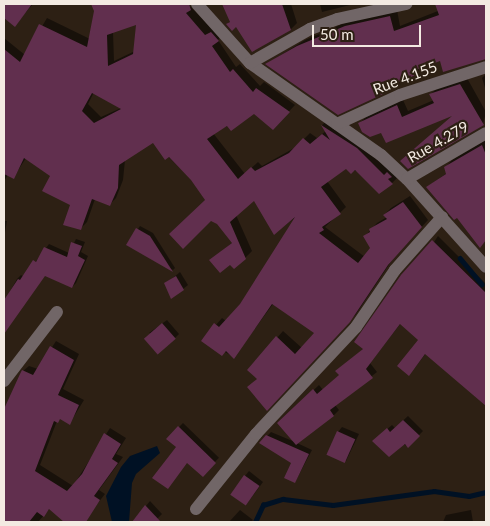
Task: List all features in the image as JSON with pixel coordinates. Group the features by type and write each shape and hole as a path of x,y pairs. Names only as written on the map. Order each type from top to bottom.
{"street":[{"path":"197,4 250,63 283,89 337,124 407,179 486,267"},
{"path":"250,63 310,29 337,19 406,4"},
{"name":"Rue 4.155","path":"337,124 400,95 486,67"},
{"name":"Rue 4.279","path":"407,179 486,133"},
{"path":"196,509 256,434 356,327 394,270 442,217"},
{"path":"4,381 57,312"}],"water":[{"path":"157,446 160,453 136,474 132,483 129,522 112,522 106,496 121,467 130,456"}],"building":[{"path":"4,4 32,4 15,27 4,18"},
{"path":"91,4 189,4 191,10 186,13 205,35 211,32 219,41 212,46 230,72 233,69 253,92 256,88 290,112 273,130 254,114 231,131 227,126 207,139 238,179 251,167 255,171 289,153 303,138 310,144 322,134 330,140 321,125 357,148 384,175 387,172 392,177 388,179 393,184 379,194 355,170 351,174 346,169 321,187 341,214 322,227 324,230 319,233 358,263 370,248 363,236 370,232 369,229 387,219 383,215 403,202 422,227 388,265 350,322 267,411 247,387 257,379 247,370 276,336 295,354 314,333 272,304 234,359 226,351 222,356 201,341 214,323 219,327 240,304 295,217 274,235 254,201 230,222 246,259 234,269 230,265 220,273 209,260 232,243 217,224 211,221 183,249 169,234 205,200 191,180 169,157 165,160 153,143 119,165 118,188 110,206 92,199 81,230 63,225 70,205 42,191 50,176 24,158 14,179 4,174 4,49 20,62 39,24 87,47 94,11","holes":["136,25 133,54 108,66 107,35","92,93 121,109 94,123 82,111"]},
{"path":"222,4 282,4 291,30 252,52 236,27 232,31 226,24 230,22"},
{"path":"435,4 486,4 486,59 443,72 440,61 416,70 418,74 395,84 396,88 338,115 265,64 297,46 345,26 390,16 394,31 439,15"},
{"path":"460,84 484,125 408,169 400,161 452,116 386,143 381,133 370,137 362,132 358,123 397,105 402,117 434,103 429,94"},
{"path":"482,145 486,155 486,240 480,248 457,218 454,220 426,187 446,174 444,167"},
{"path":"136,228 150,236 173,272 126,245"},
{"path":"432,240 486,293 486,406 425,354 409,376 397,366 418,340 400,324 366,369 373,378 330,410 334,416 296,445 277,423 313,389 317,394 339,375 335,371 363,349 354,342 401,275"},
{"path":"71,242 82,246 78,256 85,260 72,288 45,276 4,334 4,300 18,279 20,280 33,260 36,262 44,247 67,257"},
{"path":"176,276 184,290 171,299 164,283"},
{"path":"162,323 176,339 158,355 144,339"},
{"path":"50,346 74,360 58,395 79,405 70,425 60,419 58,423 54,421 35,471 67,491 82,474 104,433 121,444 112,459 118,463 94,496 100,500 86,522 64,522 49,509 44,517 37,512 29,522 4,522 4,409 22,370 33,375"},
{"path":"403,420 420,436 408,448 405,444 389,457 372,441 387,428 390,432"},
{"path":"178,426 216,463 203,477 187,463 168,489 152,478 176,447 166,439"},
{"path":"337,431 355,439 345,463 326,455"},
{"path":"266,435 309,454 295,483 284,478 291,463 259,443"},
{"path":"244,475 260,486 246,506 230,495"},
{"path":"145,505 161,522 132,522"}],"waterway":[{"path":"460,258 482,284"},
{"path":"255,522 263,505 283,499 333,505 434,491 469,496 486,492"}]}
